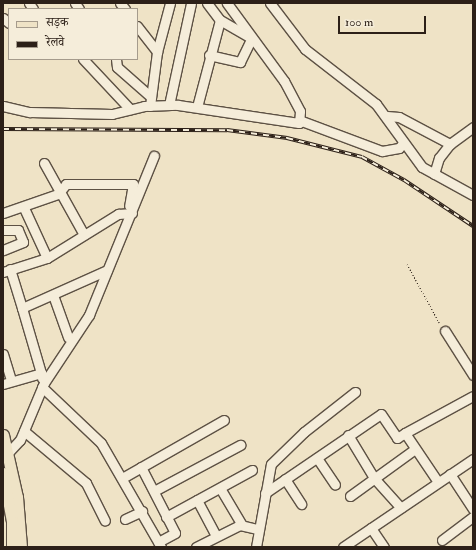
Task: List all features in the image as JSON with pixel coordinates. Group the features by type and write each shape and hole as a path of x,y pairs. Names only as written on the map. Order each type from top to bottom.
{"main road":[{"path":"3,435 5,456 17,497 21,547"},
{"path":"3,473 12,521 12,547"}],"street":[{"path":"169,105 192,3"},
{"path":"207,3 220,20 250,38"},
{"path":"3,106 30,112 112,114 130,109 169,105 299,123 300,111 284,81 250,38 227,3"},
{"path":"150,106 150,96 157,52 169,4"},
{"path":"276,5 305,49 344,77 387,116 403,143 422,167 473,195"},
{"path":"197,108 209,55 220,20"},
{"path":"138,27 157,52"},
{"path":"209,55 240,62 250,38"},
{"path":"84,60 130,109"},
{"path":"116,60 117,67 150,96"},
{"path":"387,116 399,117 450,144"},
{"path":"299,120 382,151 399,148 403,143"},
{"path":"434,174 439,158 450,144 473,127"},
{"path":"5,456 24,432 43,385 89,315 129,213 154,156"},
{"path":"44,163 58,194 84,235"},
{"path":"3,214 24,208 58,194 66,184 133,184 129,213"},
{"path":"24,208 47,258"},
{"path":"129,213 118,214 47,258 7,271 22,308 41,373 43,385 87,427 124,477 159,544 175,533 141,467"},
{"path":"3,230 18,230 22,242 3,250"},
{"path":"22,308 107,270"},
{"path":"53,295 68,337"},
{"path":"445,331 473,375"},
{"path":"3,354 7,383 41,373"},
{"path":"256,547 258,529 271,464 304,432 355,392"},
{"path":"265,493 381,414 397,438 473,396"},
{"path":"124,477 224,420"},
{"path":"24,432 86,483 105,521"},
{"path":"404,433 438,482"},
{"path":"348,436 374,478 401,508"},
{"path":"154,491 240,445"},
{"path":"350,496 415,449"},
{"path":"317,458 335,485"},
{"path":"343,547 473,458"},
{"path":"166,517 252,470"},
{"path":"450,474 473,509"},
{"path":"285,479 301,504"},
{"path":"220,488 242,525"},
{"path":"197,500 216,535"},
{"path":"125,519 142,511"},
{"path":"442,540 473,517"},
{"path":"196,547 216,535 242,525 258,529"},
{"path":"371,528 384,547"}],"path":[{"path":"407,264 445,331"}],"railway":[{"path":"3,129 227,130 287,138 362,157 404,180 473,226"}]}
